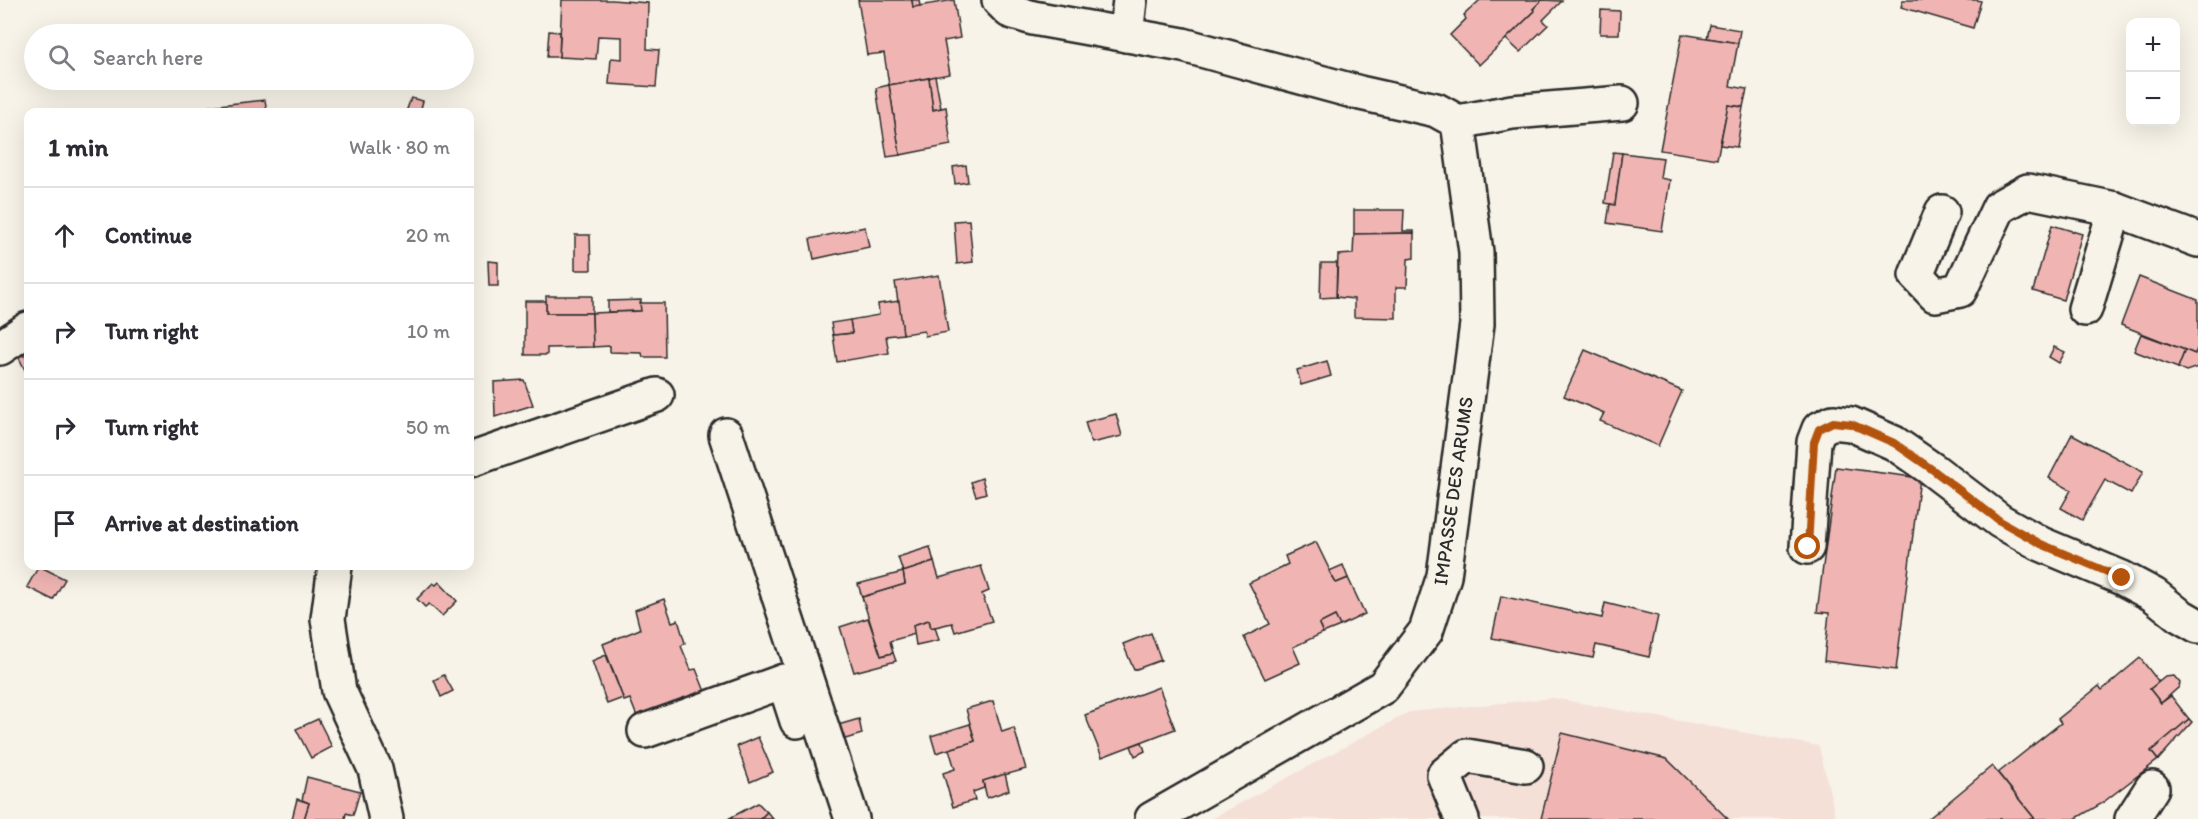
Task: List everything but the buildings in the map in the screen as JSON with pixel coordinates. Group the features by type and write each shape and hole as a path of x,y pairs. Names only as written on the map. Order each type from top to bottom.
{"street":[{"path":"999,0 1010,10 1033,18 1183,45 1360,93 1436,110 1458,122 1512,112 1622,102"},
{"path":"1126,35 1130,0"},
{"name":"IMPASSE DES ARUMS","path":"1152,819 1383,687 1426,631 1444,576 1477,324 1476,252 1458,122"},
{"path":"1942,212 1916,275 1935,295 1960,290 1999,207 2028,191 2115,209 2198,240"},
{"path":"2085,309 2115,209"},
{"path":"0,348 24,332"},
{"path":"474,459 657,394"},
{"path":"1808,547 1814,442 1819,429 1833,422 1851,424 1894,443 2000,521 2041,544 2122,578 2154,595 2179,615 2198,626"},
{"path":"726,435 852,819"},
{"path":"334,570 328,620 339,691 375,769 386,819"},
{"path":"645,731 784,681 830,819"},
{"path":"1462,819 1444,775 1467,756 1526,766"},
{"path":"2132,819 2152,788"}],"shaded area":[{"path":"1553,698 1819,746 1836,819 1211,819 1409,712"}],"route":[{"path":"1808,547 1814,442 1819,429 1833,422 1851,424 1894,443 2000,521 2041,544 2122,578"}]}
